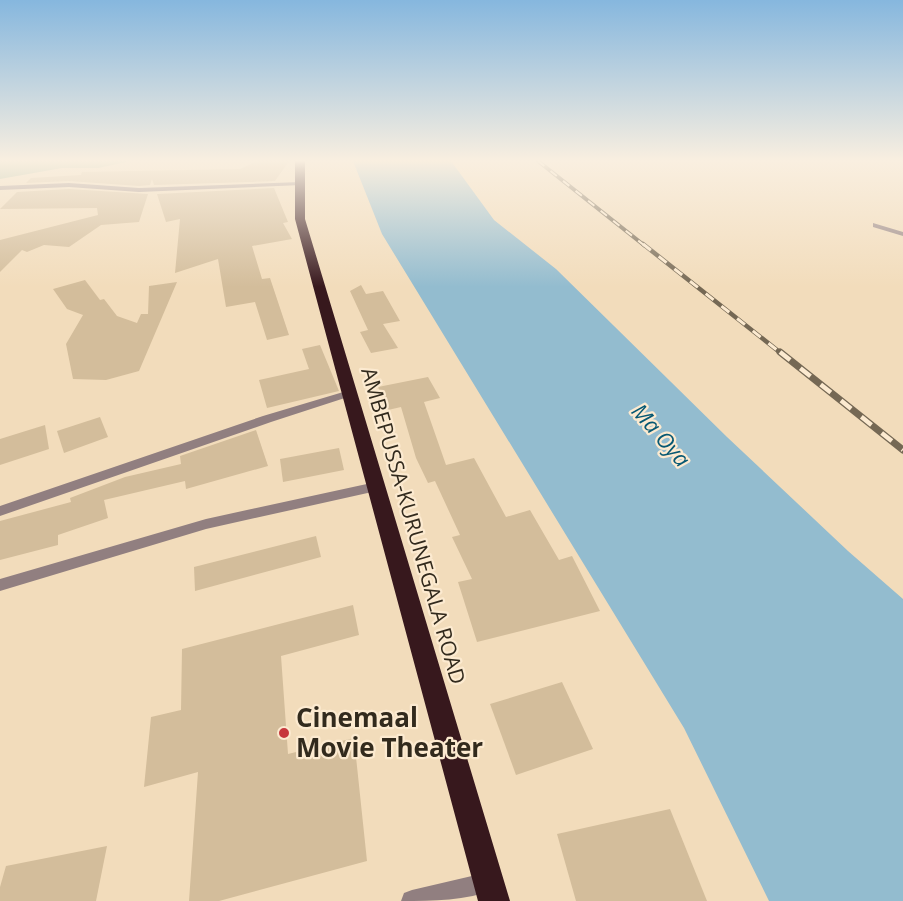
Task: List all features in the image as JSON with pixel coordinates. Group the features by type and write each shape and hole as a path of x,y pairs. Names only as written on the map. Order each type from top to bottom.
{"highway":[{"name":"AMBEPUSSA-KURUNEGALA ROAD","path":"300,203 300,219 492,891"}],"street":[{"path":"876,225 903,234"},
{"path":"0,511 267,418 350,393"},
{"path":"0,585 206,524 376,487"},
{"path":"412,901 492,891"}],"water":[{"name":"Ma Oya","path":"370,203 482,203 494,220 556,269 727,437 848,551 903,599 903,901 769,901 684,728 382,234"}],"building":[{"path":"6,203 145,203 139,222 101,225 69,247 44,245 27,252 22,250 0,272 0,240 98,215 97,208 0,209"},
{"path":"160,203 280,203 288,222 283,223 292,239 252,246 262,279 270,278 289,335 267,340 255,302 226,307 218,259 175,273 180,219 166,222"},
{"path":"85,280 100,300 104,299 117,316 137,323 141,314 148,314 149,286 177,282 139,371 106,380 73,379 66,344 83,315 67,309 53,289"},
{"path":"361,285 366,294 383,291 400,321 383,324 398,348 371,353 360,332 368,330 350,291"},
{"path":"320,345 339,391 267,408 259,380 309,369 302,349"},
{"path":"428,377 440,398 424,402 446,465 474,458 506,517 530,510 559,560 572,556 600,611 477,642 458,582 472,579 452,537 460,535 435,481 428,483 416,458 401,407 388,410 378,387"},
{"path":"100,417 108,437 64,453 57,431"},
{"path":"45,425 49,449 0,465 0,439"},
{"path":"256,430 268,466 186,489 185,481 104,500 108,518 58,535 58,545 0,560 0,521 71,502 70,498 125,477 181,464 180,456"},
{"path":"339,448 344,470 283,482 280,459"},
{"path":"316,536 321,557 195,591 194,567"},
{"path":"353,605 359,635 281,656 288,754 354,738 367,861 219,901 189,901 198,772 144,787 151,717 181,710 182,649"},
{"path":"562,682 593,749 516,775 490,704"},
{"path":"670,809 707,901 576,901 557,834"},
{"path":"107,846 96,901 0,901 0,887 6,866"}],"railway":[{"path":"591,203 645,246"},
{"path":"643,244 782,354"},
{"path":"780,352 903,450"}],"place":[{"name":"Cinemaal Movie Theater","path":"284,733"}]}
